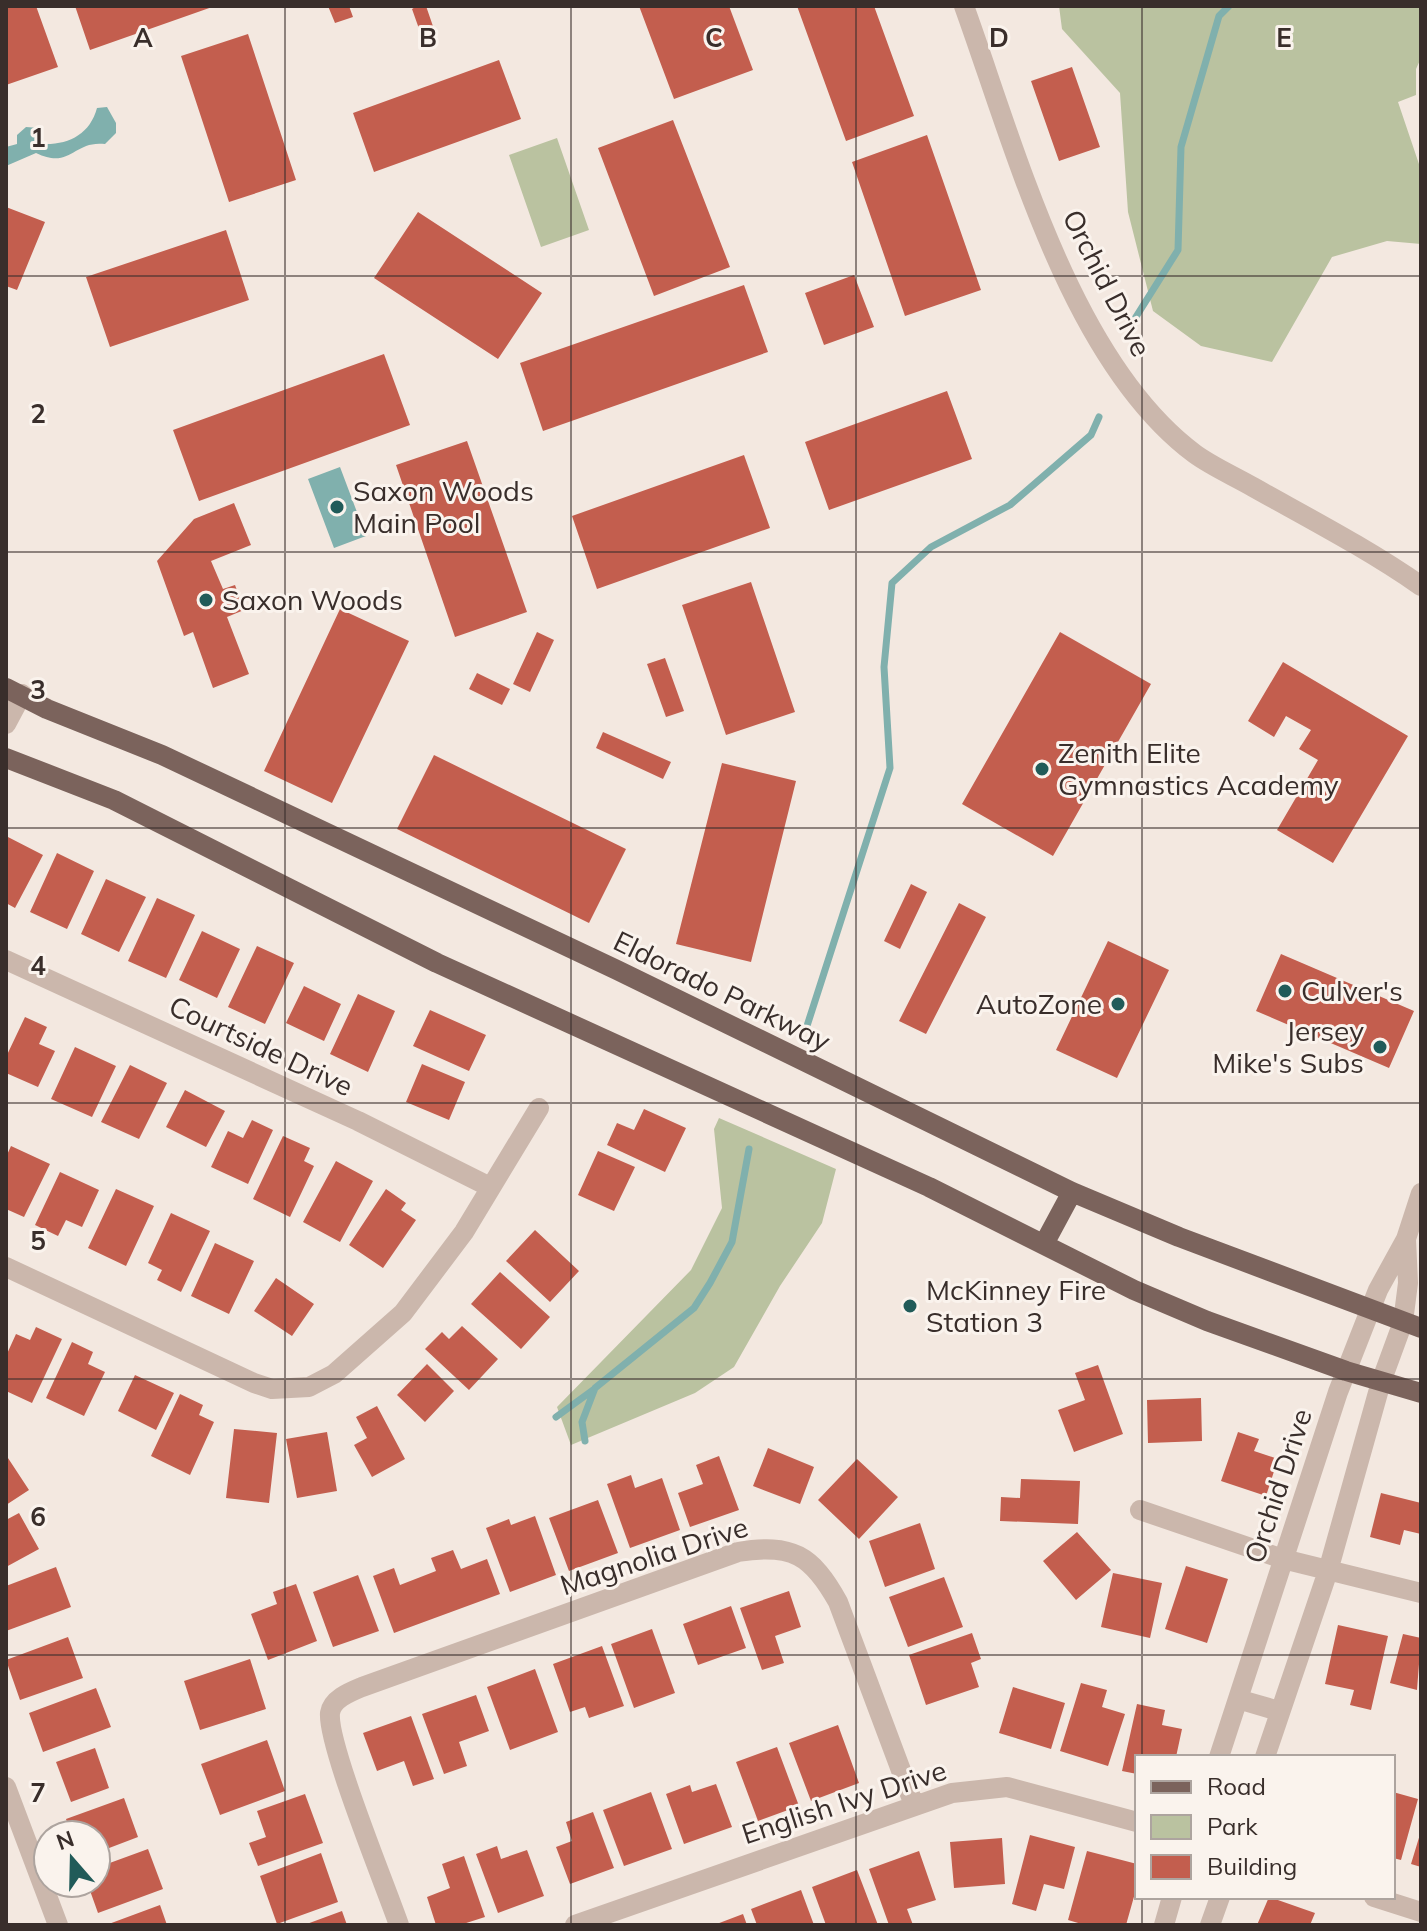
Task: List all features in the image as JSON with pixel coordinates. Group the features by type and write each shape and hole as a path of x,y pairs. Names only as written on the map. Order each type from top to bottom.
{"main road":[{"name":"Eldorado Parkway","path":"14,691 47,709 162,755 617,970 1072,1192 1369,1311 1412,1325"},
{"path":"6,758 114,800 437,963 929,1187 1207,1321 1346,1371 1421,1393"},
{"path":"1044,1244 1072,1192"}],"street":[{"name":"Orchid Drive","path":"964,6 1040,214 1074,292 1102,346 1145,409 1196,455 1357,545 1421,586"},
{"path":"6,724 14,691"},
{"name":"Courtside Drive","path":"6,960 358,1121 490,1187"},
{"path":"6,1267 254,1383 272,1389 309,1387 334,1374 403,1313 464,1232 539,1108"},
{"name":"Orchid Drive","path":"1220,1755 1241,1700 1283,1559 1346,1371 1369,1311 1406,1239 1421,1193"},
{"name":"Orchid Drive","path":"1266,1755 1328,1571 1381,1382 1412,1325 1406,1239"},
{"path":"1140,1510 1283,1559 1421,1593"},
{"name":"Magnolia Drive","path":"399,1925 345,1772 330,1713 334,1703 345,1695 738,1552 783,1548 803,1557 823,1576 838,1602 914,1805"},
{"path":"1241,1700 1279,1711"},
{"path":"6,1787 58,1925"},
{"name":"English Ivy Drive","path":"575,1925 952,1793 1007,1787 1135,1821"},
{"path":"1164,1925 1171,1899"},
{"path":"1210,1925 1219,1899"},
{"path":"1380,1899 1421,1912"}],"green space":[{"path":"1059,6 1421,6 1421,58 1416,69 1416,95 1398,102 1421,170 1421,244 1387,241 1332,257 1272,362 1201,346 1153,311 1128,212 1120,93 1062,29"},
{"path":"557,138 589,230 541,247 509,155"},
{"path":"719,1118 836,1169 822,1223 780,1286 734,1367 695,1393 571,1445 557,1407 691,1270 722,1208 714,1129"}],"water":[{"path":"107,107 116,123 116,133 105,144 86,146 65,157 36,153 6,166 6,147 17,144 17,135 26,127 39,128 36,136 43,144 70,140 84,131 97,108"},
{"name":"Saxon Woods Main Pool","path":"340,467 366,536 334,548 308,479"}],"building":[{"path":"6,6 36,6 58,67 6,85"},
{"path":"75,6 215,6 90,50"},
{"path":"328,6 349,6 353,17 335,23"},
{"path":"426,6 436,35 423,40 412,9"},
{"path":"639,6 729,6 753,70 674,99"},
{"path":"797,6 874,6 914,116 846,141"},
{"path":"248,34 296,180 229,202 181,56"},
{"path":"499,60 521,119 374,172 353,113"},
{"path":"1072,67 1100,147 1059,161 1031,81"},
{"path":"673,120 730,267 654,296 598,148"},
{"path":"927,135 981,290 905,316 852,162"},
{"path":"6,207 45,222 17,290 6,286"},
{"path":"418,212 542,293 498,359 374,278"},
{"path":"226,230 249,300 110,347 86,277"},
{"path":"854,275 874,327 824,345 805,293"},
{"path":"744,285 768,352 543,431 520,363"},
{"path":"384,354 410,425 199,501 173,430"},
{"path":"947,391 972,459 829,510 805,442"},
{"path":"467,441 527,612 455,637 396,465"},
{"path":"744,455 770,528 597,589 572,516"},
{"name":"Saxon Woods","path":"234,503 251,545 211,561 223,589 235,585 244,610 227,617 249,674 213,688 193,632 184,636 157,561 194,519"},
{"path":"751,582 795,712 726,735 682,605"},
{"path":"340,609 409,641 332,803 264,771"},
{"path":"537,632 554,640 530,692 513,684"},
{"path":"1060,632 1151,684 1053,856 962,804"},
{"path":"665,658 684,711 666,717 647,664"},
{"path":"1283,662 1408,736 1333,863 1277,830 1318,760 1299,749 1311,730 1286,716 1274,737 1248,721"},
{"path":"477,673 510,689 502,705 469,689"},
{"path":"603,732 671,762 663,779 596,748"},
{"path":"434,755 626,849 589,923 397,829"},
{"path":"722,763 796,781 751,962 676,944"},
{"path":"6,836 43,855 15,908 6,903"},
{"path":"57,853 94,871 67,929 30,912"},
{"path":"106,879 146,897 119,952 81,934"},
{"path":"911,884 927,892 900,949 884,941"},
{"path":"157,898 195,915 166,978 128,961"},
{"path":"959,903 986,917 926,1034 899,1021"},
{"path":"202,931 240,949 217,998 179,980"},
{"path":"1108,941 1169,970 1117,1078 1056,1050"},
{"path":"257,946 294,963 265,1024 228,1007"},
{"path":"1281,954 1414,1011 1389,1068 1256,1011"},
{"path":"304,986 341,1004 324,1041 286,1023"},
{"path":"358,994 395,1011 368,1072 330,1054"},
{"path":"430,1010 486,1035 469,1071 413,1046"},
{"path":"25,1017 47,1027 39,1044 55,1051 38,1087 6,1073 6,1057"},
{"path":"75,1047 116,1066 92,1117 51,1099"},
{"path":"422,1064 465,1082 449,1120 406,1102"},
{"path":"130,1065 167,1083 139,1139 101,1122"},
{"path":"185,1090 225,1111 206,1147 166,1127"},
{"path":"644,1109 686,1128 665,1172 607,1145 617,1123 634,1130"},
{"path":"252,1120 273,1130 248,1184 211,1167 228,1131 243,1138"},
{"path":"283,1136 310,1148 304,1161 314,1166 290,1217 253,1199"},
{"path":"11,1146 50,1164 24,1217 6,1209 6,1157"},
{"path":"598,1151 635,1167 614,1211 578,1195"},
{"path":"336,1161 373,1181 340,1242 303,1222"},
{"path":"60,1172 99,1190 82,1227 66,1220 58,1236 35,1225"},
{"path":"116,1189 154,1206 126,1266 88,1248"},
{"path":"386,1189 406,1203 401,1210 416,1220 383,1268 349,1245"},
{"path":"171,1213 210,1231 181,1292 157,1280 162,1270 148,1263"},
{"path":"535,1230 579,1271 550,1302 506,1261"},
{"path":"215,1243 254,1261 229,1314 191,1296"},
{"path":"500,1272 550,1317 521,1349 471,1304"},
{"path":"276,1278 314,1304 292,1336 254,1311"},
{"path":"462,1326 498,1359 469,1390 425,1349 442,1332 449,1339"},
{"path":"36,1327 62,1339 32,1403 6,1391 6,1356 16,1334 30,1340"},
{"path":"72,1342 93,1352 88,1364 105,1372 84,1416 46,1398"},
{"path":"427,1364 454,1391 425,1422 397,1395"},
{"path":"1098,1365 1123,1434 1074,1452 1058,1410 1085,1400 1075,1373"},
{"path":"135,1375 174,1393 156,1430 118,1411"},
{"path":"180,1394 203,1405 199,1415 214,1422 190,1475 151,1456"},
{"path":"1201,1398 1202,1441 1148,1443 1147,1400"},
{"path":"377,1406 405,1459 372,1477 354,1445 367,1438 356,1417"},
{"path":"234,1429 277,1433 269,1503 226,1498"},
{"path":"327,1432 337,1491 297,1498 286,1439"},
{"path":"1238,1432 1259,1439 1254,1451 1278,1459 1266,1496 1221,1481"},
{"path":"768,1448 814,1467 800,1504 753,1486"},
{"path":"6,1455 29,1490 6,1505"},
{"path":"719,1456 739,1510 690,1527 678,1493 703,1484 696,1465"},
{"path":"857,1459 898,1497 859,1539 818,1500"},
{"path":"631,1475 635,1488 662,1478 680,1530 630,1548 607,1484"},
{"path":"1021,1479 1080,1481 1078,1524 1000,1521 1001,1497 1020,1498"},
{"path":"1381,1493 1421,1503 1421,1534 1404,1530 1400,1545 1370,1537"},
{"path":"598,1500 618,1553 569,1571 549,1518"},
{"path":"19,1513 39,1549 6,1567 6,1520"},
{"path":"535,1516 556,1575 510,1592 486,1528 509,1519 511,1525"},
{"path":"920,1523 935,1569 885,1587 869,1541"},
{"path":"1077,1532 1111,1570 1076,1600 1043,1561"},
{"path":"453,1550 461,1569 487,1559 500,1594 394,1633 373,1576 394,1568 400,1585 436,1571 431,1558"},
{"path":"1186,1566 1228,1579 1207,1643 1165,1629"},
{"path":"56,1567 71,1607 6,1631 6,1586"},
{"path":"1113,1573 1162,1583 1150,1638 1101,1627"},
{"path":"358,1575 379,1631 333,1647 313,1592"},
{"path":"944,1577 963,1627 908,1647 889,1597"},
{"path":"296,1584 317,1641 268,1660 251,1614 277,1604 273,1592"},
{"path":"789,1591 801,1627 775,1636 784,1663 762,1670 740,1608"},
{"path":"731,1606 746,1648 698,1665 683,1624"},
{"path":"1338,1625 1388,1636 1371,1710 1350,1705 1354,1690 1325,1684"},
{"path":"652,1629 675,1693 634,1708 611,1644"},
{"path":"972,1633 981,1659 971,1663 979,1687 926,1705 909,1655"},
{"path":"1403,1634 1421,1638 1417,1690 1390,1683"},
{"path":"68,1637 83,1678 20,1700 6,1660"},
{"path":"602,1646 624,1706 589,1718 585,1707 570,1712 553,1664"},
{"path":"250,1659 266,1709 200,1730 184,1681"},
{"path":"535,1669 558,1732 510,1750 487,1687"},
{"path":"1081,1683 1107,1690 1102,1707 1125,1714 1108,1766 1060,1751"},
{"path":"1013,1687 1065,1703 1051,1749 999,1733"},
{"path":"96,1688 111,1727 43,1752 29,1713"},
{"path":"476,1695 489,1731 459,1742 467,1766 444,1774 422,1714"},
{"path":"1137,1704 1165,1710 1162,1725 1182,1729 1176,1755 1135,1755 1135,1774 1122,1771"},
{"path":"411,1716 434,1779 413,1786 404,1761 377,1771 363,1733"},
{"path":"838,1725 859,1783 811,1801 789,1743"},
{"path":"267,1740 285,1791 220,1815 201,1764"},
{"path":"777,1747 799,1806 758,1821 736,1762"},
{"path":"95,1748 109,1788 71,1802 56,1762"},
{"path":"716,1784 732,1827 684,1844 666,1794 690,1785 692,1792"},
{"path":"651,1792 672,1849 624,1866 603,1810"},
{"path":"1395,1793 1418,1799 1401,1860 1395,1858"},
{"path":"305,1794 323,1843 258,1866 249,1843 266,1837 257,1811"},
{"path":"124,1798 138,1837 112,1847 112,1819 66,1819"},
{"path":"593,1812 614,1868 570,1884 556,1847 572,1841 566,1822"},
{"path":"1421,1831 1421,1867 1411,1864"},
{"path":"1030,1835 1075,1847 1064,1889 1044,1884 1036,1911 1012,1904"},
{"path":"1002,1838 1005,1884 954,1888 950,1842"},
{"path":"497,1846 501,1859 527,1850 544,1896 498,1913 476,1854"},
{"path":"148,1849 163,1889 98,1913 93,1899 112,1899 112,1862"},
{"path":"919,1851 936,1900 907,1909 913,1925 889,1925 869,1869"},
{"path":"1087,1851 1135,1863 1135,1893 1126,1925 1085,1925 1068,1920"},
{"path":"321,1853 338,1902 277,1924 260,1876"},
{"path":"464,1856 485,1917 460,1925 436,1925 427,1897 450,1888 442,1864"},
{"path":"857,1870 878,1925 826,1925 812,1887"},
{"path":"801,1890 814,1925 757,1925 751,1909"},
{"path":"1268,1899 1315,1913 1310,1925 1257,1925"},
{"path":"160,1905 167,1925 106,1925"},
{"path":"342,1911 347,1925 304,1925"},
{"path":"743,1914 747,1925 714,1925"}],"waterway":[{"path":"1134,320 1178,250 1181,147 1219,16 1229,6"},
{"path":"806,1029 890,768 884,667 892,583 931,547 1010,505 1091,435 1099,417"},
{"path":"585,1441 582,1422 595,1388 694,1308 710,1283 732,1242 749,1149"},
{"path":"556,1417 593,1390"}],"place":[{"name":"Saxon Woods Main Pool","path":"337,507"},
{"name":"Saxon Woods","path":"206,600"},
{"name":"Zenith Elite Gymnastics Academy","path":"1042,769"},
{"name":"Culver's","path":"1285,991"},
{"name":"AutoZone","path":"1118,1004"},
{"name":"Jersey Mike's Subs","path":"1380,1047"},
{"name":"McKinney Fire Station 3","path":"910,1306"}]}
